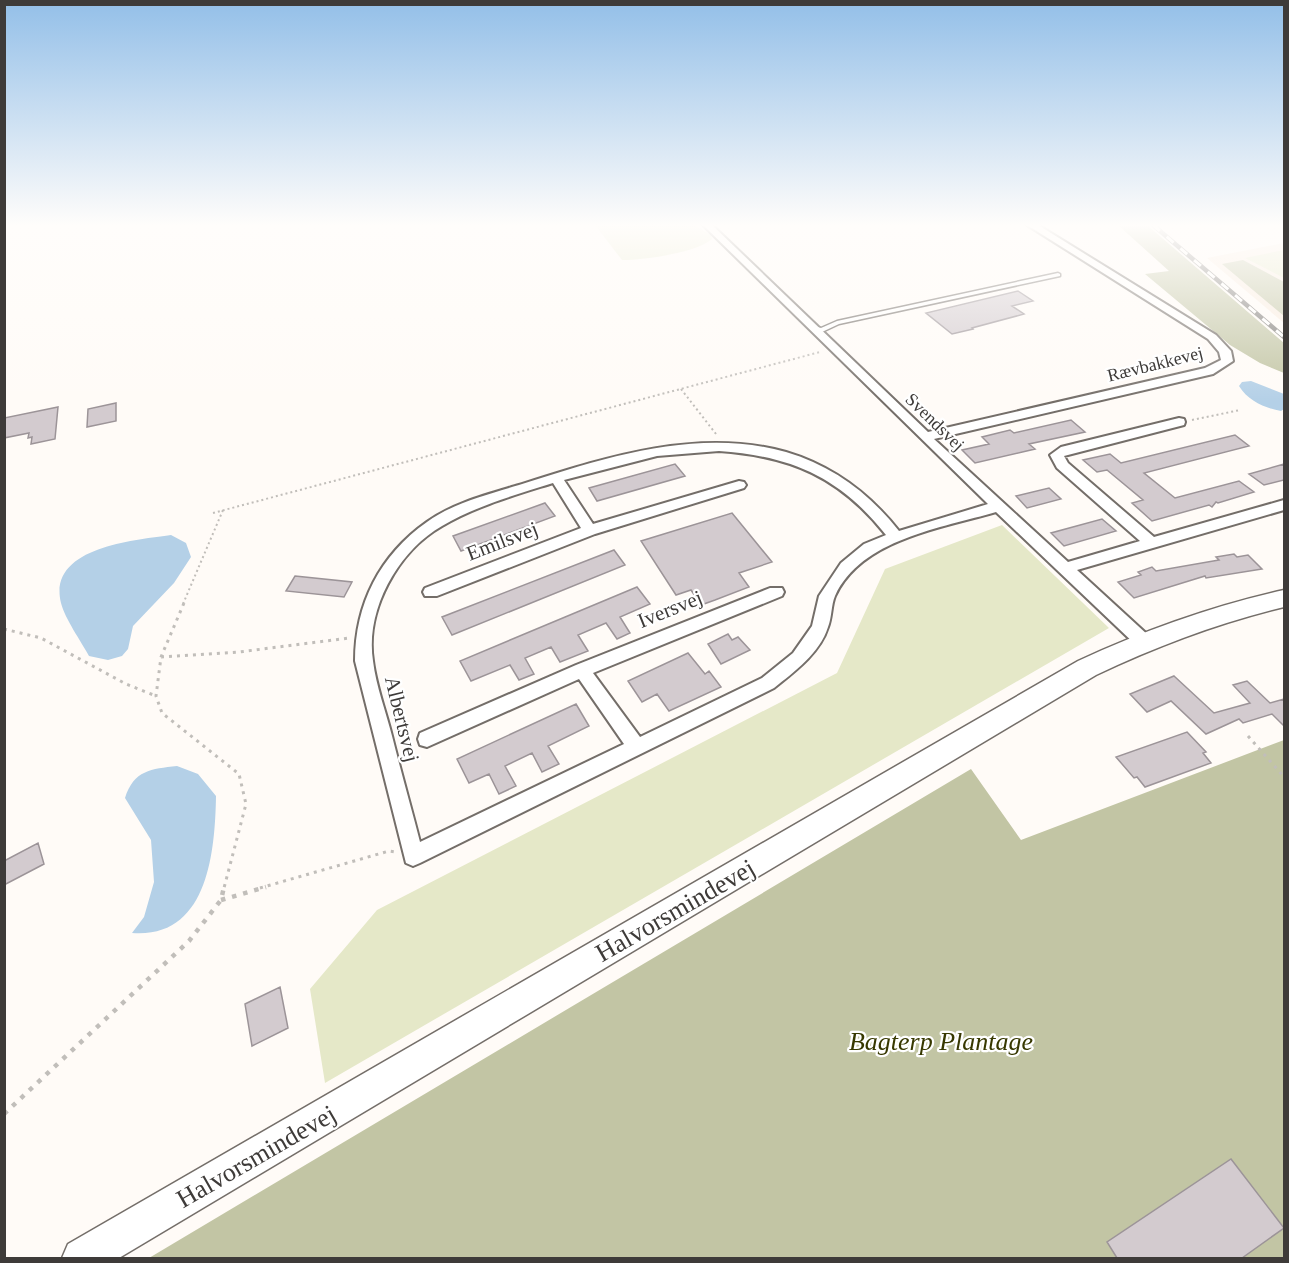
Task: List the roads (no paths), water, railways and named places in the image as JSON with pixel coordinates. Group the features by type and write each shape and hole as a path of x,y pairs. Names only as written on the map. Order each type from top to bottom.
{"street":[{"name":"Svendsvej","path":"767,284 925,437 1143,641"},
{"name":"Rævbakkevej","path":"925,437 1209,371 1227,361 1225,351 1212,337 1127,284"},
{"path":"1151,543 1062,465 1057,455 1066,450 1179,422"},
{"name":"Albertsvej","path":"636,746 413,856 364,661 362,636 377,585 400,553 434,524 484,501 656,450 692,446 721,447 781,455 817,468 850,487 875,509 896,537"},
{"path":"556,478 590,530"},
{"name":"Emilsvej","path":"431,592 590,530 739,485"},
{"path":"1066,568 1284,505"},
{"path":"582,670 636,746 768,683 799,658 820,628 827,596 846,567 869,548 896,537 998,506"},
{"name":"Iversvej","path":"427,739 676,630 776,592"},
{"name":"Halvorsmindevej","path":"82,1258 1087,668 1143,641 1208,618 1284,599"}],"lane":[{"path":"812,328 822,330 837,322 1016,284"}],"water":[{"path":"1251,381 1284,394 1284,409 1281,411 1269,408 1247,396 1239,386 1242,382"},
{"path":"171,535 186,543 191,557 174,583 133,626 128,649 122,656 108,660 89,656 61,603 60,584 67,569 80,558 97,550 117,544"},
{"path":"177,766 198,774 216,796 209,866 202,888 192,907 177,922 157,931 132,933 144,917 154,882 151,840 125,798 133,782 139,776 151,770"}],"railway":[{"path":"1222,284 1284,337"}],"park label":[{"name":"Bagterp Plantage","path":"941,1041"}]}
